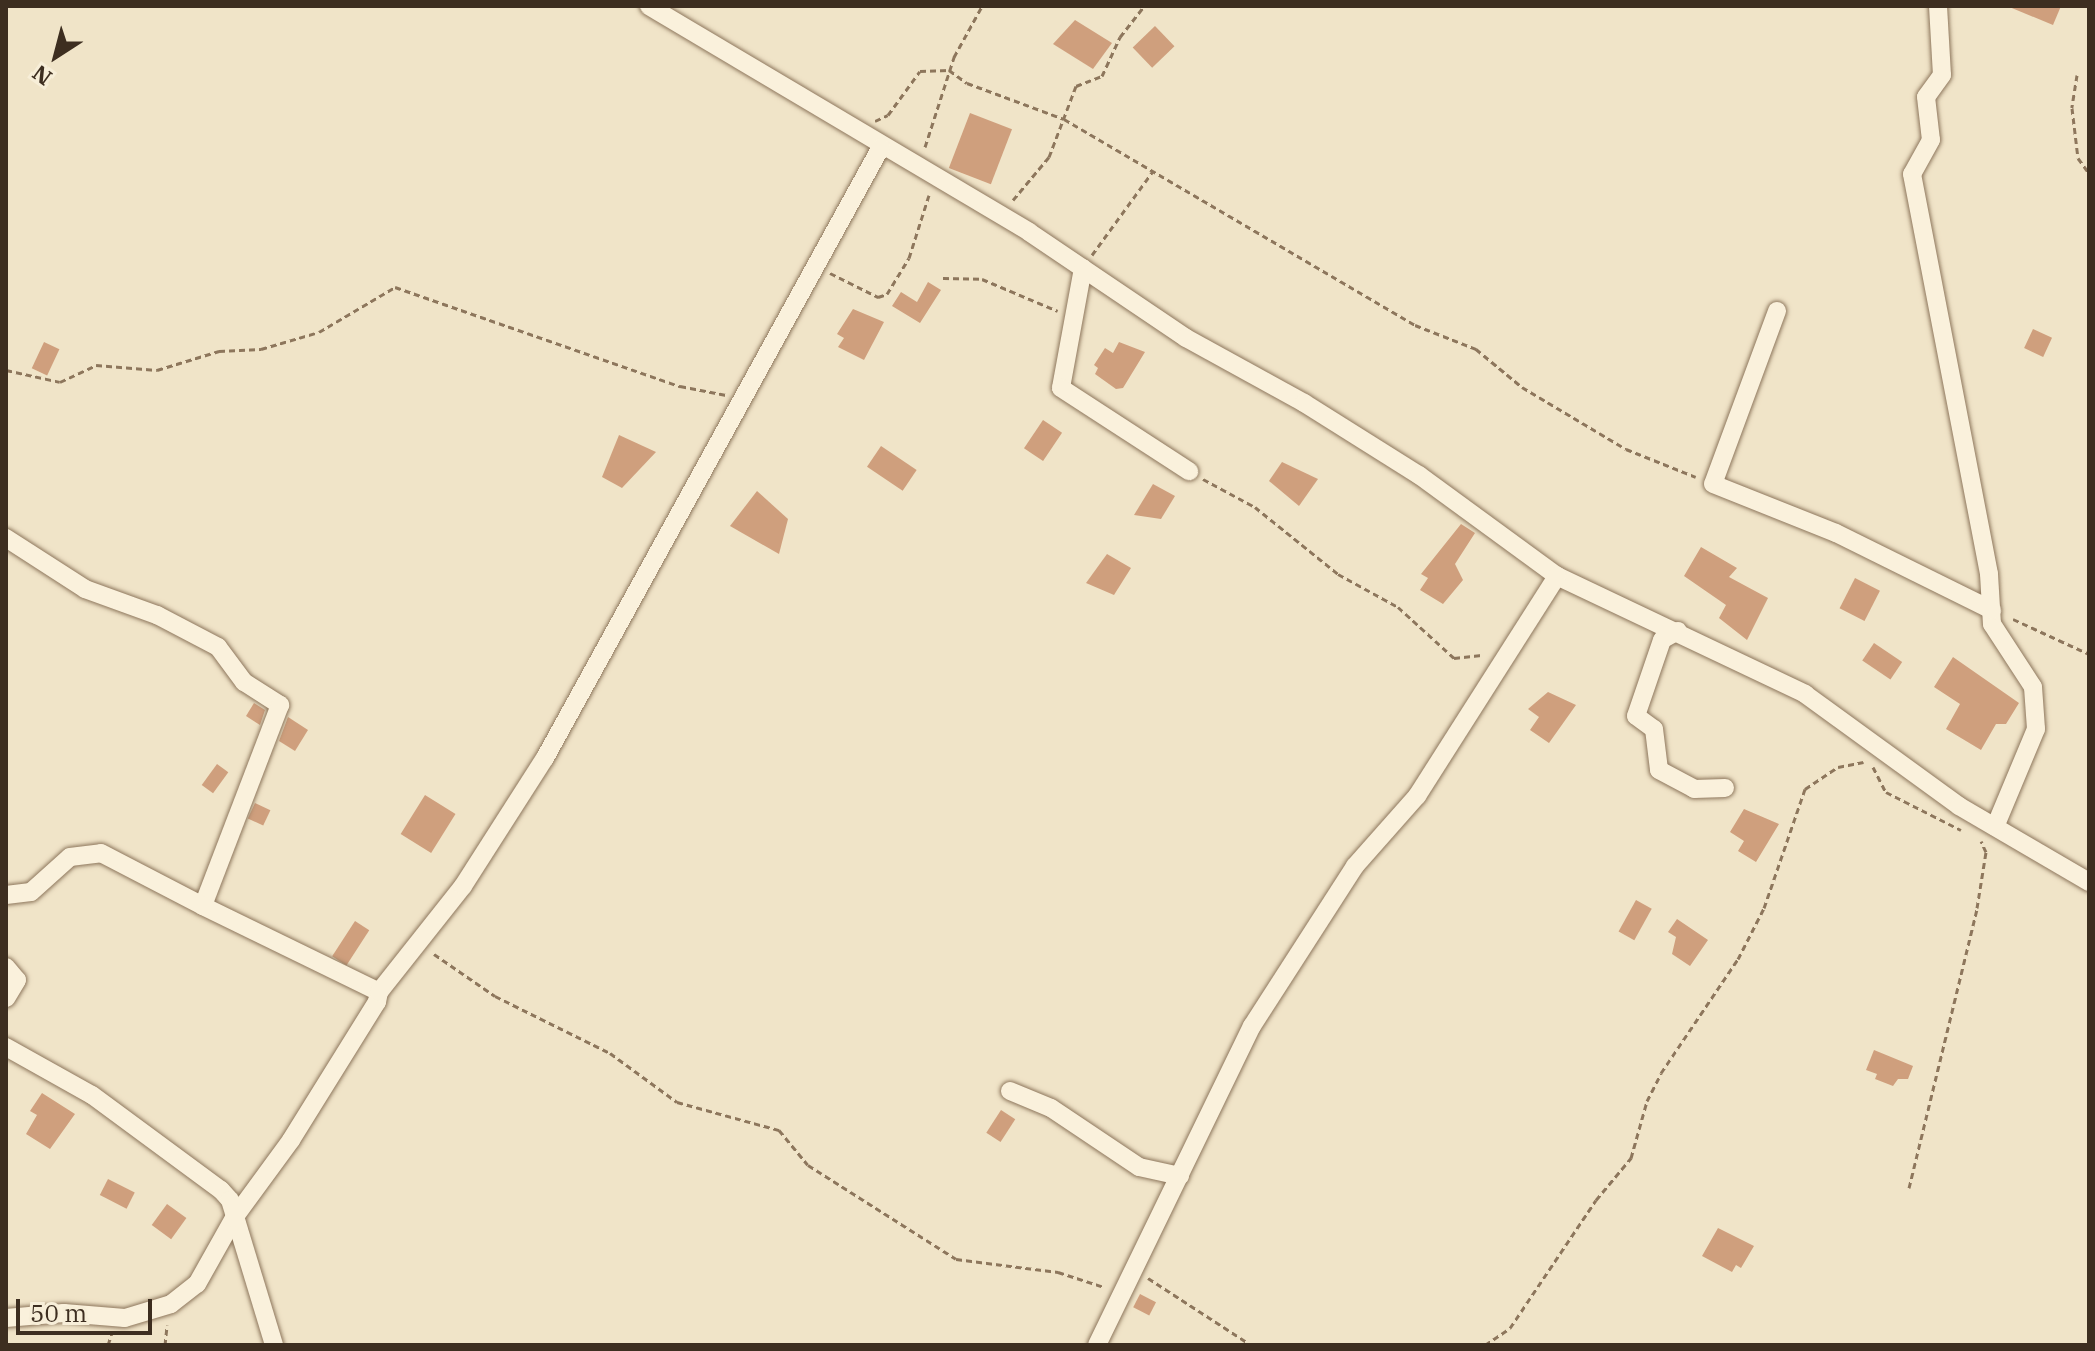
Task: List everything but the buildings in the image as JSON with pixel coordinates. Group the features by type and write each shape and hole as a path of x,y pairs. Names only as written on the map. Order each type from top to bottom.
{"street":[{"path":"649,6 1003,217 1186,338 1234,360 1419,475 1557,576 1805,694 1995,827 2089,882"},
{"path":"1938,6 1942,75 1926,97 1931,140 1912,174 1952,367 1992,624 2033,687 2036,729 1995,827"},
{"path":"6,1318 64,1313 103,1320 171,1304 197,1284 234,1218 291,1140 377,1002 379,992 463,886 545,758 881,147"},
{"path":"1083,268 1061,388 1189,471"},
{"path":"1777,311 1713,484 1836,533 1992,610"},
{"path":"6,538 85,589 157,615 218,647 244,682 280,705 203,906"},
{"path":"1097,1345 1252,1026 1355,866 1417,796 1557,576"},
{"path":"1678,631 1662,640 1636,716 1654,729 1659,770 1694,789 1725,788"},
{"path":"6,895 31,892 70,857 101,853 379,992"},
{"path":"6,967 17,980 6,998"},
{"path":"6,1047 92,1095 209,1179 230,1200 274,1345"},
{"path":"1010,1091 1051,1108 1139,1167 1180,1176"}],"path":[{"path":"815,266 878,297 887,294 909,258 929,175 926,140 949,70 982,6"},
{"path":"1003,217 1049,157 1076,86 1102,76 1120,37 1144,6"},
{"path":"853,130 888,115 920,71 949,70 967,83 1064,119 1415,325 1476,349 1522,387 1626,449 1713,484"},
{"path":"2077,75 2072,108 2078,158 2089,173"},
{"path":"1083,268 1154,170"},
{"path":"943,278 982,279 1072,317"},
{"path":"6,370 60,382 96,365 147,371 201,360 219,351 261,349 319,332 395,287 680,386 743,398"},
{"path":"1189,471 1255,507 1338,574 1398,607 1454,658 1508,653"},
{"path":"1992,610 2089,654"},
{"path":"1485,1345 1510,1328 1596,1200 1631,1158 1647,1101 1661,1073 1738,959 1764,908 1805,789 1838,767 1896,759"},
{"path":"1869,761 1886,792 1967,832"},
{"path":"1909,1188 1977,908 1986,852 1980,839"},
{"path":"419,941 495,996 610,1053 677,1102 779,1130 808,1165 956,1259 1084,1278 1120,1300"},
{"path":"1136,1268 1251,1345"}]}
